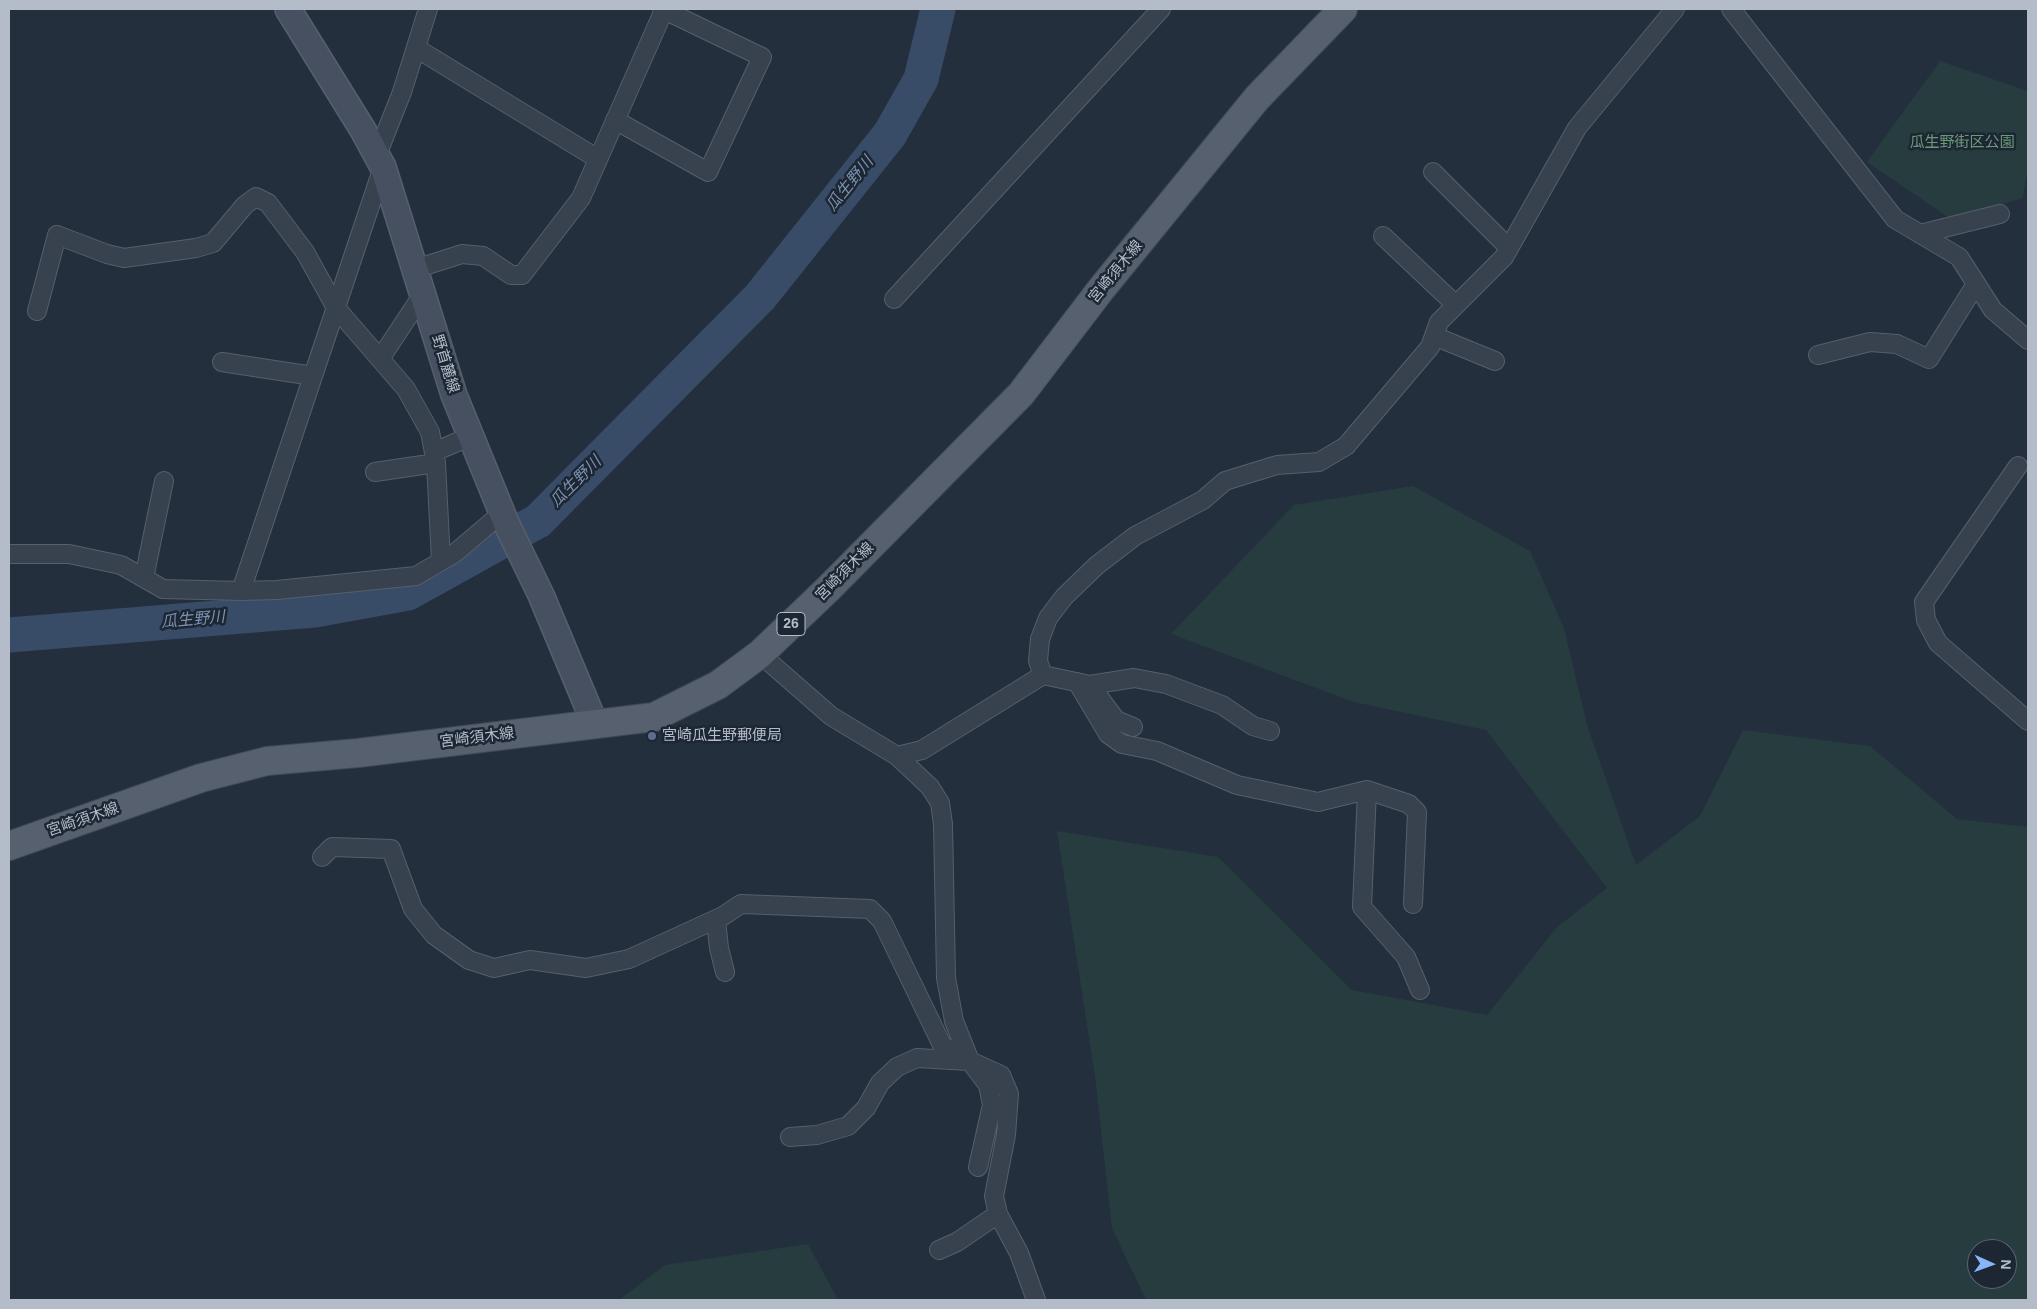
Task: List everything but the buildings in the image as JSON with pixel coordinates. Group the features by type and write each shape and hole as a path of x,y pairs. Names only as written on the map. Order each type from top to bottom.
{"main road":[{"name":"野首麓線","path":"288,9 380,161 454,395 504,519 541,595 595,724"},
{"name":"宮崎須木線","path":"9,846 201,778 267,761 358,753 654,717 718,685 760,654 829,588 1021,394 1102,288 1256,98 1343,9"}],"street":[{"path":"241,592 336,308 428,9"},
{"path":"415,269 462,254 483,256 511,275 522,275 581,198 663,9 762,57 708,172 615,120"},
{"path":"894,299 1161,9"},
{"path":"1043,675 1038,661 1040,639 1048,618 1064,597 1096,566 1135,536 1203,500 1225,481 1277,465 1319,462 1346,446 1430,347 1439,322 1504,257 1578,128 1675,9"},
{"path":"1731,9 1895,219 1959,257 1993,310 2028,340"},
{"path":"416,48 598,159"},
{"path":"1432,172 1509,248"},
{"path":"37,311 57,236 107,254 124,258 196,248 213,242 245,205 256,197 268,203 305,252 336,308 406,389 430,432 435,458 442,561"},
{"path":"1920,234 2000,214"},
{"path":"1383,236 1456,305"},
{"path":"1818,355 1870,342 1897,344 1929,359 1976,284"},
{"path":"380,359 423,294"},
{"path":"1434,336 1495,361"},
{"path":"222,362 313,376"},
{"path":"375,472 435,458 471,436"},
{"path":"2025,465 1924,602 1926,620 1938,643 2028,721"},
{"path":"144,578 164,481"},
{"path":"9,554 70,554 121,565 163,589 241,592 277,590 416,576 455,553 504,519"},
{"path":"760,654 831,716 897,756 930,787 940,803 944,824 946,978 954,1021 970,1061 988,1085 992,1105 978,1167"},
{"path":"897,756 922,750 1043,675 1084,683 1134,678 1166,684 1222,705 1253,726 1270,731"},
{"path":"1084,683 1116,720 1133,727"},
{"path":"1084,683 1108,734 1122,744 1157,751 1237,785 1318,802 1367,790 1409,804 1417,812 1413,904"},
{"path":"1367,790 1362,907 1406,957 1420,990"},
{"path":"322,857 332,847 391,849 413,909 434,934 468,960 494,968 530,960 586,968 629,960 716,920 741,904 870,909 882,921 942,1045 1001,1076 1009,1094 1006,1135 994,1196 998,1214 1019,1253 1036,1300"},
{"path":"716,920 718,948 725,972"},
{"path":"790,1138 817,1135 848,1126 866,1108 880,1083 896,1067 916,1058 970,1061"},
{"path":"939,1250 957,1242 998,1214"}],"green space":[{"name":"瓜生野街区公園","path":"1940,61 2028,91 2028,167 2023,198 1951,219 1867,162"},
{"path":"1413,486 1530,551 1564,628 1587,725 1636,865 1700,816 1743,730 1870,746 1957,819 2028,827 2028,1300 1146,1300 1112,1228 1095,1077 1057,831 1218,857 1352,990 1487,1015 1557,927 1607,888 1486,730 1354,702 1171,634 1294,505"},
{"path":"808,1244 838,1300 619,1300 665,1265"}],"waterway":[{"name":"瓜生野川","path":"9,635 315,610 408,593 538,521 760,297 890,134 921,79 938,9"}],"place":[{"name":"宮崎瓜生野郵便局","path":"652,736"}]}
